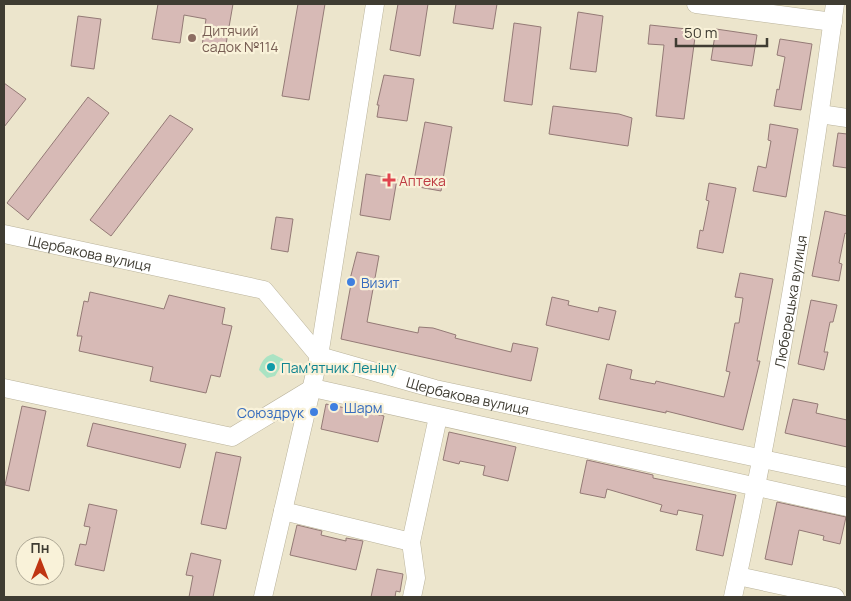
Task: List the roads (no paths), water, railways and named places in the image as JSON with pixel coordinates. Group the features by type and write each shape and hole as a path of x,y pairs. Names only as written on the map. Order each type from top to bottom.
{"street":[{"path":"263,597 319,356 374,4"},
{"path":"696,4 833,22"},
{"name":"Люберецька вулиця","path":"733,597 757,488 812,175 835,4"},
{"path":"820,114 847,118"},
{"name":"Щербакова вулиця","path":"4,234 264,290 319,356 435,389 847,477"},
{"path":"4,388 232,438 313,388"},
{"name":"Щербакова вулиця","path":"313,388 847,507"},
{"path":"412,597 416,578 411,542 438,417"},
{"path":"283,511 411,542"},
{"path":"738,576 835,597"}],"place":[{"name":"Дитячий садок №114","path":"192,38"},
{"name":"Аптека","path":"389,180"},
{"name":"Визит","path":"351,282"},
{"name":"Пам'ятник Леніну","path":"271,367"},
{"name":"Шарм","path":"334,407"},
{"name":"Союздрук","path":"314,412"}]}
